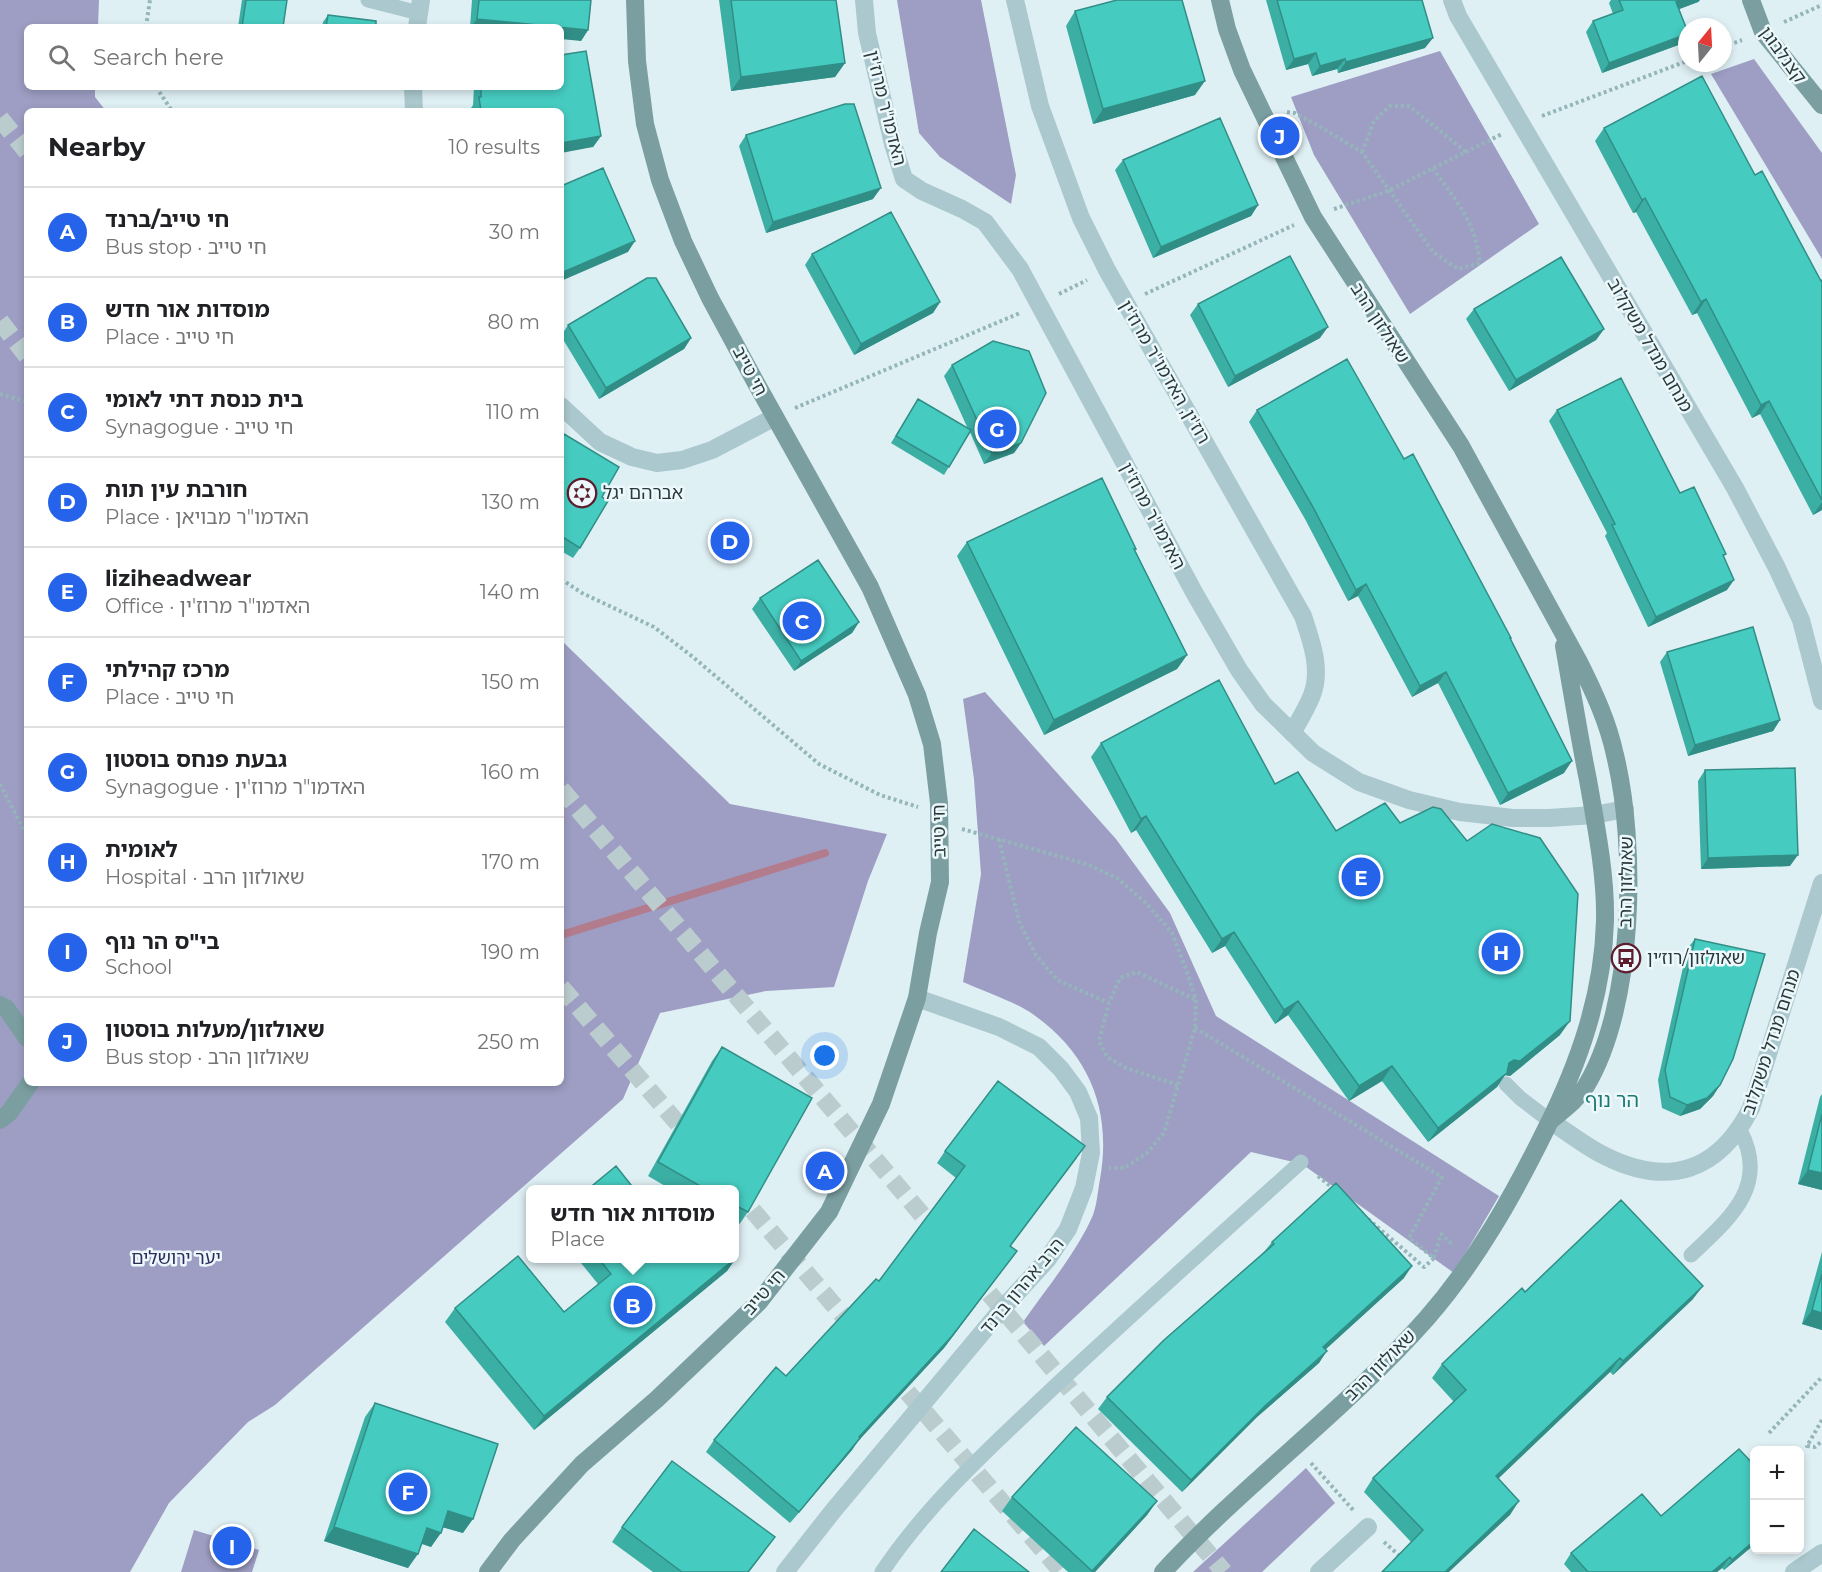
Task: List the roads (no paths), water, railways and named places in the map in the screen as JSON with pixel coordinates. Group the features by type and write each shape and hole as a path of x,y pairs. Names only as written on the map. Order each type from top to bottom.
{"street":[{"name":"חי טייב","path":"488,1572 512,1540 582,1464 657,1399 759,1302 829,1212 881,1104 917,998 928,933 940,882 939,803 932,744 917,695 899,649 870,588 710,298 683,241 660,180 645,124 638,61 635,0"},
{"name":"האדמו\"ר מרוז'ין","path":"864,0 867,33 893,144 904,179 922,191 985,222 1020,269 1195,594 1239,670 1263,704 1313,753 1359,782 1409,800 1460,812 1513,818 1549,818 1625,809"},
{"name":"רוז'ין, האדמו\"ר מרוז'ין","path":"1015,0 1040,106 1081,218 1107,270 1303,616 1313,646 1316,670 1313,694 1292,733"},
{"name":"שאולזון הרב","path":"1220,0 1227,29 1259,109 1313,217 1461,446 1594,692 1606,723 1618,765 1628,840 1628,899 1624,950 1615,1009 1608,1036 1586,1085 1578,1097 1550,1121"},
{"name":"מנחם מנדל משקלוב","path":"1452,0 1469,36 1735,488 1778,568 1801,620 1822,701"},
{"name":"קצנלבוגן","path":"1751,0 1763,32 1822,105"},
{"path":"413,90 414,108"},
{"path":"564,409 600,442 632,457 657,463 682,460 712,450 775,417"},
{"name":"שאולזון הרב","path":"1163,1572 1384,1364 1428,1317 1471,1260 1503,1211 1550,1121 1584,1041 1595,1005 1603,962 1605,918 1602,870 1594,814 1563,635"},
{"name":"מנחם מנדל משקלוב","path":"1550,1121 1602,1155 1635,1168 1661,1172 1684,1171 1706,1161 1740,1130 1751,1108 1822,883"},
{"name":"הרב אהרון ברנד","path":"785,1572 1002,1309 1047,1260 1068,1229 1084,1188 1090,1154 1089,1118 1078,1092 1061,1069 1039,1047 999,1027 917,998"},
{"path":"0,1005 6,1008 24,1034"},
{"path":"0,1120 9,1113 28,1086"},
{"path":"1319,1572 1368,1527"},
{"path":"1794,1572 1822,1553"}],"lane":[{"path":"368,0 419,13"},
{"path":"1506,1084 1550,1121"},
{"path":"1691,1255 1723,1225 1742,1201 1752,1171 1749,1146 1740,1130"},
{"path":"882,1572 903,1541 941,1498 1000,1438 1301,1162"}],"waterway":[{"path":"564,934 825,853"}],"tunnel":[{"path":"0,118 24,148"},
{"path":"0,321 24,352"},
{"path":"564,793 940,1236"},
{"path":"564,991 692,1140"},
{"path":"739,1195 857,1332"},
{"path":"972,1273 1224,1572"},
{"path":"890,1372 1062,1572"}],"place":[{"name":"שאולזון/מעלות בוסטון","path":"1280,136"},
{"name":"גבעת פנחס בוסטון","path":"997,429"},
{"name":"אברהם יגל","path":"582,493"},
{"name":"חורבת עין תות","path":"730,541"},
{"name":"בית כנסת דתי לאומי","path":"802,621"},
{"name":"liziheadwear","path":"1361,877"},
{"name":"לאומית","path":"1501,952"},
{"name":"שאולזון/רוז׳ין","path":"1626,958"},
{"name":"חי טייב/ברנד","path":"825,1171"},
{"name":"מוסדות אור חדש","path":"633,1305"},
{"name":"מרכז קהילתי","path":"408,1492"},
{"name":"בי\"ס הר נוף","path":"232,1546"}],"district":[{"name":"הר נוף","path":"1612,1100"}],"park label":[{"name":"יער ירושלים","path":"176,1258"}]}
